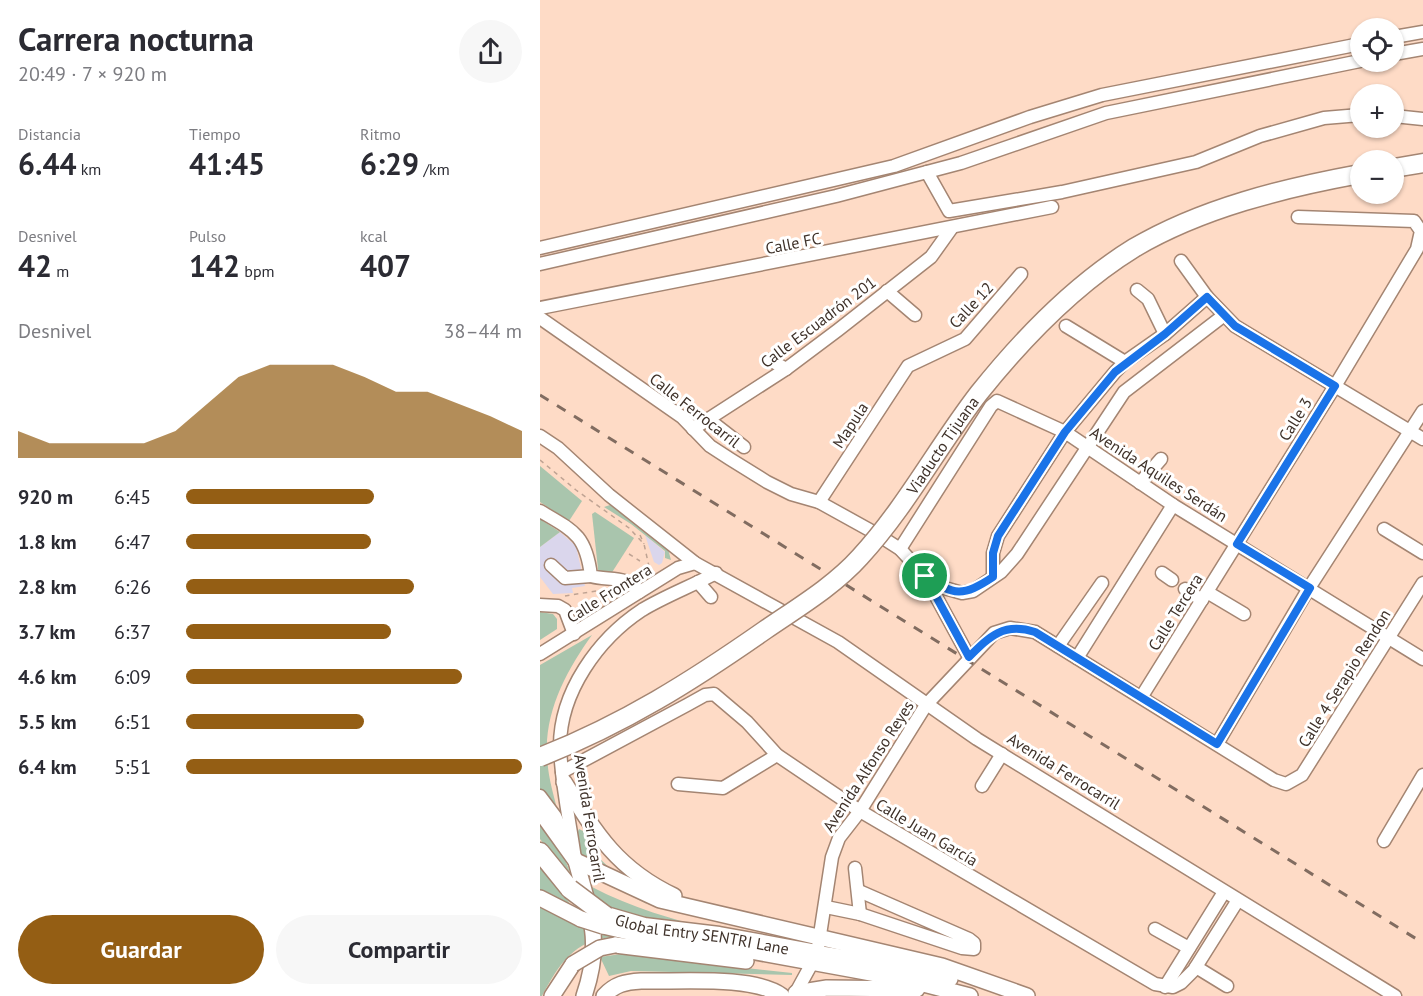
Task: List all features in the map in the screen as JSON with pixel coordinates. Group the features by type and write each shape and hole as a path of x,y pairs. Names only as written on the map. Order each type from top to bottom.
{"highway":[{"path":"1404,166 1423,163"},
{"path":"1404,176 1423,172"},
{"name":"Viaducto Tijuana","path":"540,759 610,728 683,687 783,618 858,559 883,530 978,394 1016,350 1059,306 1098,273 1136,248 1197,219 1244,201 1350,176"},
{"name":"Viaducto Tijuana","path":"540,759 616,728 686,689 809,604 862,562 917,494 978,405 1038,340 1094,287 1153,248 1218,218 1287,197 1350,186"},
{"name":"Global Entry SENTRI Lane","path":"540,852 570,889 605,921 719,936 815,957"}],"main road":[{"path":"563,777 597,832 618,860 633,873 680,898 815,957 943,996"},
{"path":"540,811 576,861 660,900 730,918"},
{"name":"Avenida Ferrocarril","path":"576,861 595,933 591,975 584,996"},
{"path":"540,898 581,919 605,921"},
{"path":"552,996 573,964 600,948 615,945 724,957 815,957 942,966 1027,996"},
{"path":"815,957 970,996"},
{"path":"815,957 941,976 999,996"},
{"path":"604,996 612,987 626,982 641,981 752,984 791,995 827,988 917,989"}],"street":[{"path":"1404,36 1423,32"},
{"path":"540,248 894,166 1102,95 1350,46"},
{"path":"1404,52 1423,49"},
{"path":"540,264 836,196 927,172 1106,113 1350,63"},
{"path":"927,172 949,211 1062,192 1196,162 1260,136 1324,118 1350,116"},
{"path":"1404,117 1423,119"},
{"path":"997,129 1005,147"},
{"name":"Calle FC","path":"540,309 951,229 1052,207"},
{"path":"1298,217 1414,221 1421,231 1420,249"},
{"name":"Calle Escuadrón 201","path":"693,429 786,369 887,291 930,257 951,229"},
{"name":"Calle 3","path":"1237,544 1420,249"},
{"path":"1181,261 1214,306 1335,386 1423,439"},
{"name":"Calle 12","path":"908,366 965,339 1021,274"},
{"path":"1137,290 1148,299 1165,334"},
{"path":"887,291 915,315"},
{"path":"993,577 993,553 998,536 1065,432 1125,362 1165,334 1214,306"},
{"path":"925,576 941,587 962,593 973,591 993,577 1017,554 1124,392 1214,306"},
{"name":"Calle Ferrocarril","path":"540,318 656,397 710,446 767,482 790,494 819,502 900,549 925,576"},
{"path":"1066,326 1125,362"},
{"path":"770,360 786,369"},
{"name":"Mapula","path":"819,502 908,366"},
{"name":"Avenida Aquiles Serdán","path":"900,549 991,406 997,401 1065,432 1173,505 1310,588"},
{"path":"1102,584 1058,646 1217,744 1310,588 1423,411"},
{"path":"708,419 744,447"},
{"name":"Avenida Ferrocarril","path":"540,436 558,448 609,495 695,562 838,642 926,705 1002,754 1395,996"},
{"path":"1140,483 1161,459"},
{"path":"1077,658 1173,505"},
{"path":"540,511 577,536 586,547 591,576"},
{"path":"1384,529 1423,553"},
{"name":"Calle Tercera","path":"1142,696 1237,544"},
{"name":"Calle Frontera","path":"540,654 678,568 695,562"},
{"path":"551,565 564,578 591,576 603,580 626,581 639,592"},
{"name":"Avenida Ferrocarril","path":"576,861 560,746 563,721 586,664 612,635 642,610 716,573"},
{"path":"925,576 969,657"},
{"path":"698,582 711,597"},
{"name":"Calle 4 Serapio Rendon","path":"1217,744 1274,780 1286,784 1302,775 1423,583"},
{"path":"1310,588 1423,659"},
{"path":"1185,589 1244,614"},
{"path":"540,605 558,606 565,610 574,634"},
{"name":"Avenida Alfonso Reyes","path":"791,995 815,957 826,907 832,857 839,838 860,811 926,705 994,633 1018,628 1035,632 1058,646"},
{"name":"Calle Juan García","path":"563,777 696,700 714,694 747,722 777,754 860,811 1145,980 1165,987"},
{"path":"678,784 723,788 777,754"},
{"path":"982,786 1002,754"},
{"path":"1384,841 1423,776"},
{"path":"540,796 555,816 576,861"},
{"path":"855,868 860,914"},
{"path":"826,907 860,914 962,948 972,950 975,946 969,939 859,891"},
{"path":"1165,987 1224,892"},
{"path":"1165,987 1173,987 1181,983 1196,967 1238,900"},
{"path":"1155,929 1189,948"},
{"path":"1196,967 1227,986"}],"path":[{"path":"540,460 576,490 629,528 644,544 650,572"},
{"path":"629,554 640,561"},
{"path":"612,588 618,590"},
{"path":"556,597 605,589"}],"shaded area":[{"path":"560,532 576,546 585,586 572,588 573,593 553,594 540,577 540,547"},
{"path":"645,535 665,552 662,563 659,565 654,562"}],"green space":[{"path":"540,466 582,501 569,521 540,502"},
{"path":"610,505 668,549 671,560 665,558 665,551 631,524 604,507"},
{"path":"595,512 634,538 609,577 599,578 592,514"},
{"path":"540,519 560,532 540,547"},
{"path":"540,612 553,614 557,619 557,629 540,640"},
{"path":"592,635 560,690 550,721 547,760 558,812 540,793 540,665"},
{"path":"540,818 560,846 574,883 540,839"},
{"path":"579,829 583,831 596,855 647,904 592,875 584,867 576,836"},
{"path":"540,863 574,909 540,893"},
{"path":"592,887 637,907 716,931 623,916 595,902"},
{"path":"540,907 613,937 588,943 569,956 542,996 540,996"},
{"path":"621,954 792,973 792,975 631,971 609,976 600,957"}],"railway":[{"path":"540,395 1423,943"}],"route":[{"path":"1207,297 1216,309 1235,326 1335,386 1237,544 1310,588 1217,744 1035,632 1018,628 1002,629 988,638 969,657 925,576 941,587 962,593 973,591 993,577 993,553 998,536 1065,432 1125,362 1165,334 1207,297"}]}
